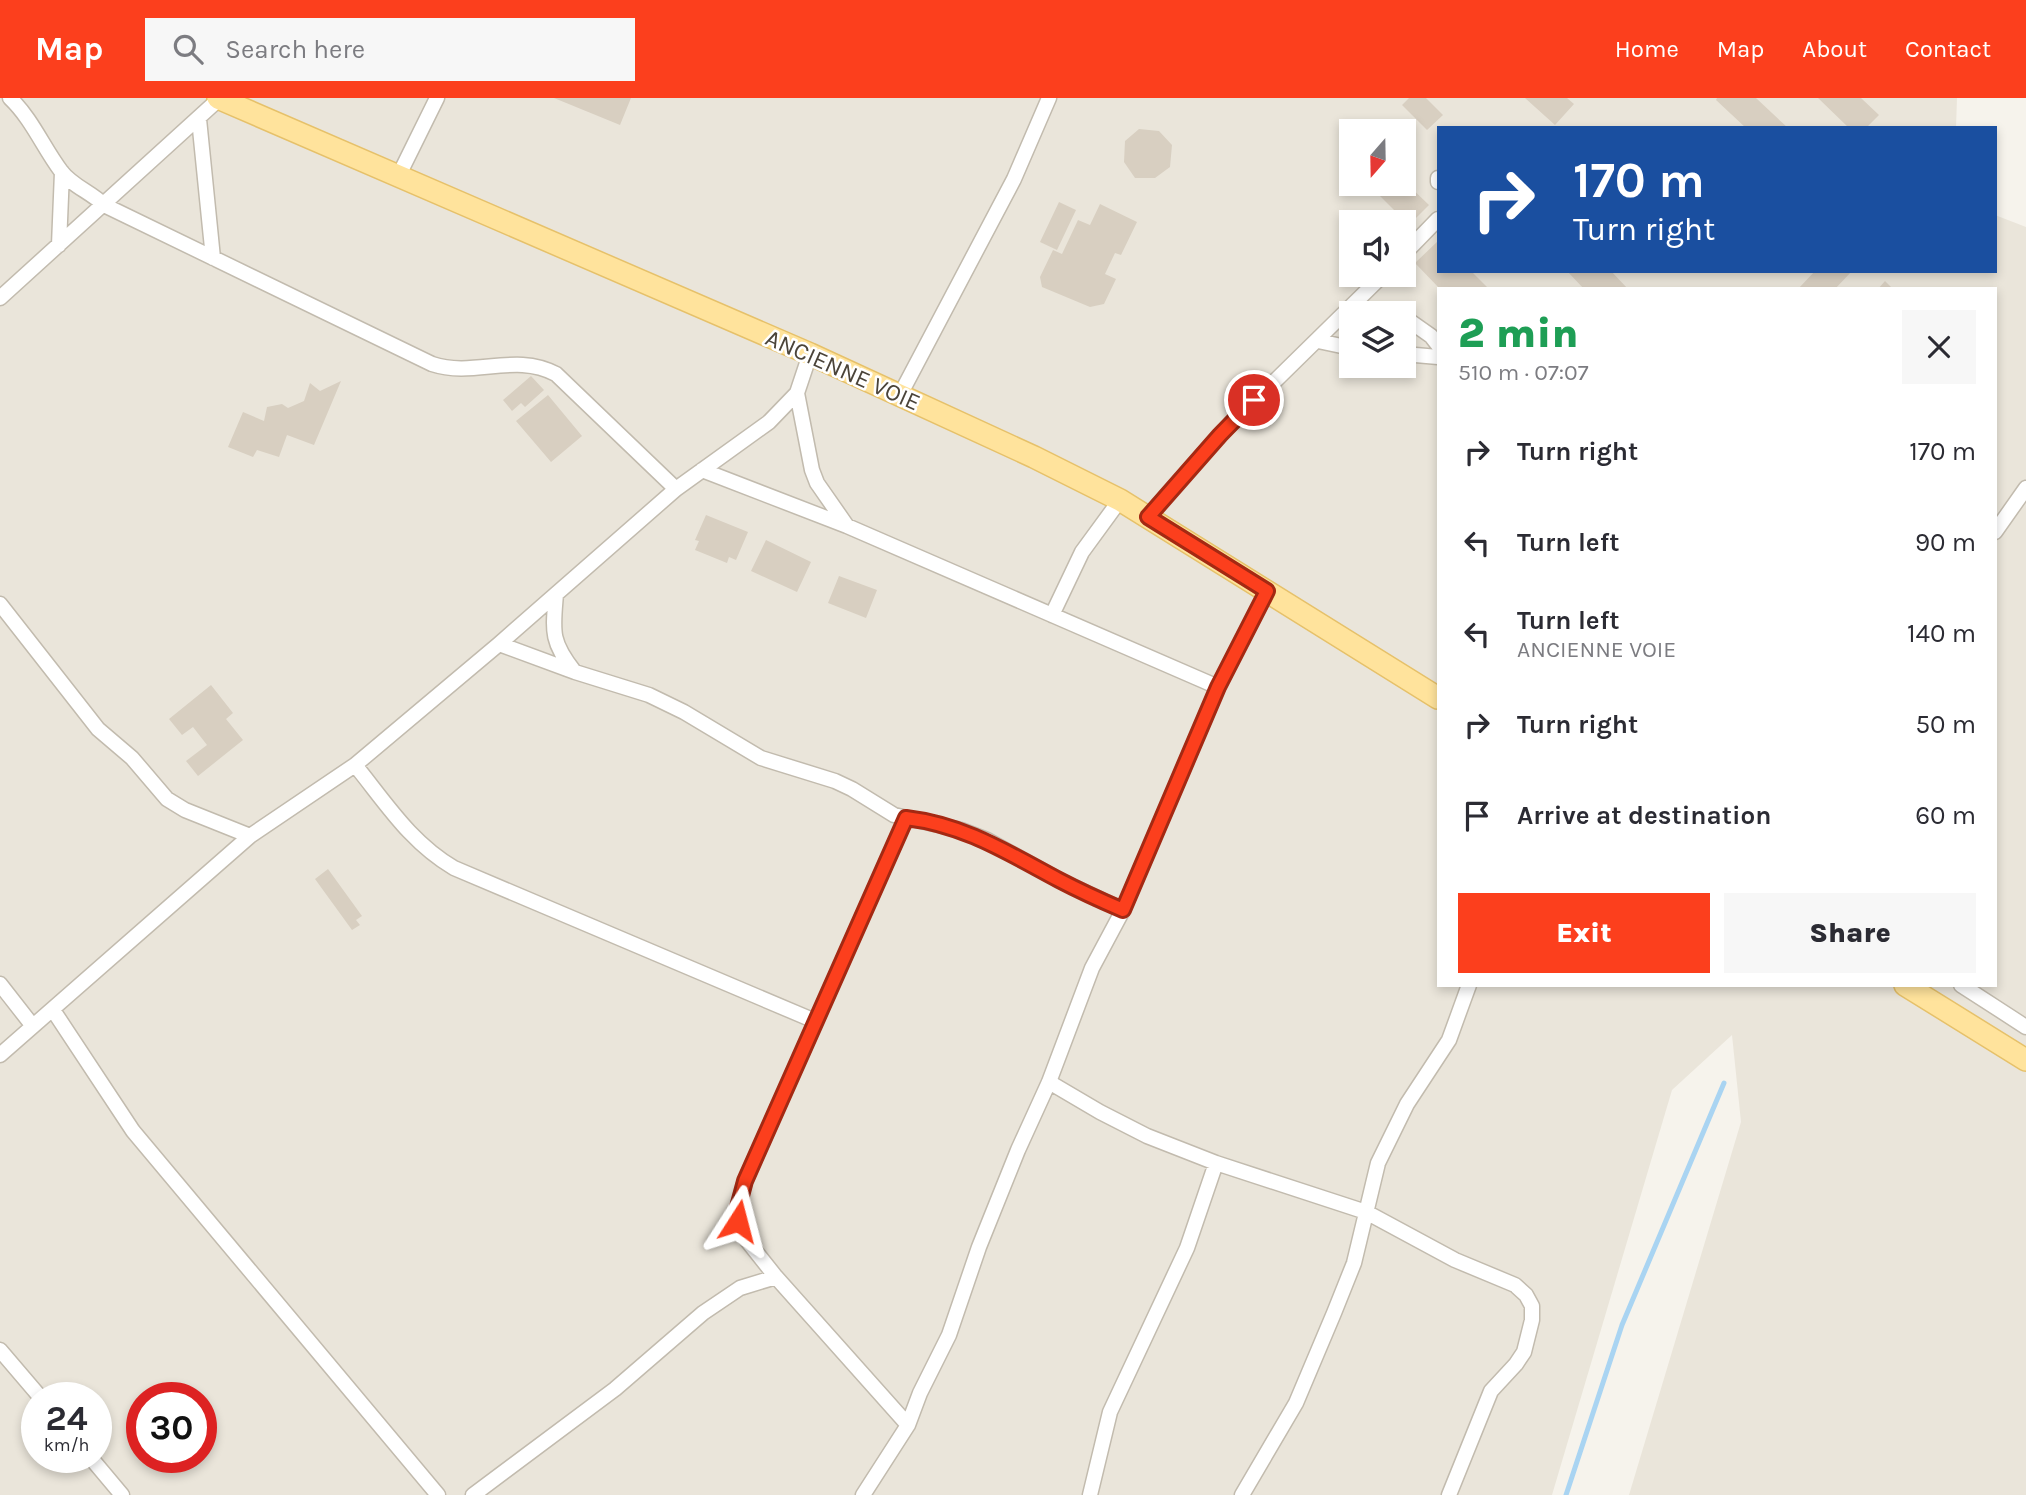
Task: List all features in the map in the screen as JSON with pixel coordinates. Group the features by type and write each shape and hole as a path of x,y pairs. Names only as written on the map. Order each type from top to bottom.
{"main road":[{"name":"ANCIENNE VOIE","path":"218,98 810,354 1120,500 1437,697"},
{"path":"1908,987 2026,1060"}],"street":[{"path":"10,98 20,108 62,172 80,189 104,205 441,367 462,369 528,363 545,368 556,374 676,489"},
{"path":"0,298 199,119 218,98"},
{"path":"398,177 438,98"},
{"path":"900,395 1014,179 1049,98"},
{"path":"199,119 213,258"},
{"path":"59,245 62,172"},
{"path":"1416,242 1437,220"},
{"path":"1357,301 1371,287"},
{"path":"1148,517 1220,435 1339,319"},
{"path":"1416,324 1437,344"},
{"path":"1318,341 1339,345"},
{"path":"0,1055 250,836 355,765 676,489 769,422 797,393 810,354"},
{"path":"1416,355 1437,357"},
{"path":"797,393 812,470 817,483 846,526"},
{"path":"702,470 846,526 1218,687"},
{"path":"1997,529 2026,488"},
{"path":"1052,615 1082,552 1120,500"},
{"path":"863,1495 908,1425 920,1393 949,1335 979,1247 1049,1082 1093,968 1123,910 1218,687 1267,591"},
{"path":"556,594 555,643 575,672"},
{"path":"0,604 97,729 132,758 167,799 185,810 250,836"},
{"path":"499,643 575,672 649,695 684,712 761,758 844,785 894,815 926,820 987,840 1063,882 1123,910"},
{"path":"355,765 418,843 454,868 815,1021"},
{"path":"906,818 745,1181 738,1207 738,1221 745,1238 776,1278 908,1425"},
{"path":"0,984 32,1025"},
{"path":"1242,1495 1296,1403 1354,1263 1378,1163 1406,1104 1449,1040 1468,987"},
{"path":"1964,987 2026,1027"},
{"path":"53,1010 133,1131 438,1495"},
{"path":"1049,1082 1147,1136 1216,1163 1366,1212 1455,1260 1515,1285 1526,1295 1532,1306 1532,1320 1524,1352 1491,1391 1449,1495"},
{"path":"1090,1495 1110,1412 1187,1248 1216,1163"},
{"path":"473,1495 615,1389 703,1313 740,1288 776,1278"},
{"path":"0,1350 27,1382"},
{"path":"104,1473 122,1495"}],"shaded area":[{"path":"0,98 1957,98 1956,126 1437,126 1437,273 1997,273 1997,216 2026,227 2026,1495 1629,1495 1741,1122 1732,1035 1672,1090 1552,1495 0,1495"}],"building":[{"path":"554,98 631,98 620,125"},
{"path":"1409,98 1426,98 1443,115 1427,130 1402,105"},
{"path":"1525,98 1567,98 1574,104 1555,125"},
{"path":"1756,98 1786,126 1744,126 1716,100"},
{"path":"1818,98 1861,98 1879,115 1868,126 1847,126"},
{"path":"1139,129 1159,131 1172,145 1170,167 1155,178 1135,178 1124,162 1125,141"},
{"path":"1416,193 1429,205 1416,218 1416,210 1394,210 1380,196 1416,196"},
{"path":"1059,202 1076,210 1057,250 1040,242"},
{"path":"1100,204 1137,222 1121,255 1115,253 1105,274 1116,279 1104,304 1090,307 1042,287 1040,277 1053,250 1062,254 1078,220 1090,225"},
{"path":"1437,242 1437,273 1473,273 1487,287 1438,287 1416,264"},
{"path":"1569,273 1613,273 1626,287 1582,287"},
{"path":"1813,273 1850,273 1837,287 1800,287"},
{"path":"1885,281 1891,287 1880,287"},
{"path":"531,376 544,390 525,407 521,403 512,411 503,400"},
{"path":"341,381 314,445 287,435 279,457 257,450 253,457 228,447 243,412 264,421 267,407 282,404 288,408 304,401 310,383 320,391"},
{"path":"548,395 582,436 551,462 516,421"},
{"path":"706,515 748,532 736,560 729,557 727,563 695,550 699,541 695,540"},
{"path":"766,540 811,562 797,592 751,571"},
{"path":"839,576 877,590 866,618 828,603"},
{"path":"211,685 233,713 226,719 243,740 198,776 186,761 207,745 193,727 182,735 169,719"},
{"path":"328,869 362,916 356,920 360,925 352,930 315,879"}],"waterway":[{"path":"1566,1495 1622,1325 1724,1083"}],"route":[{"path":"738,1221 738,1207 745,1181 906,818 926,820 987,840 1063,882 1123,910 1218,687 1267,591 1148,517 1254,400"}]}
